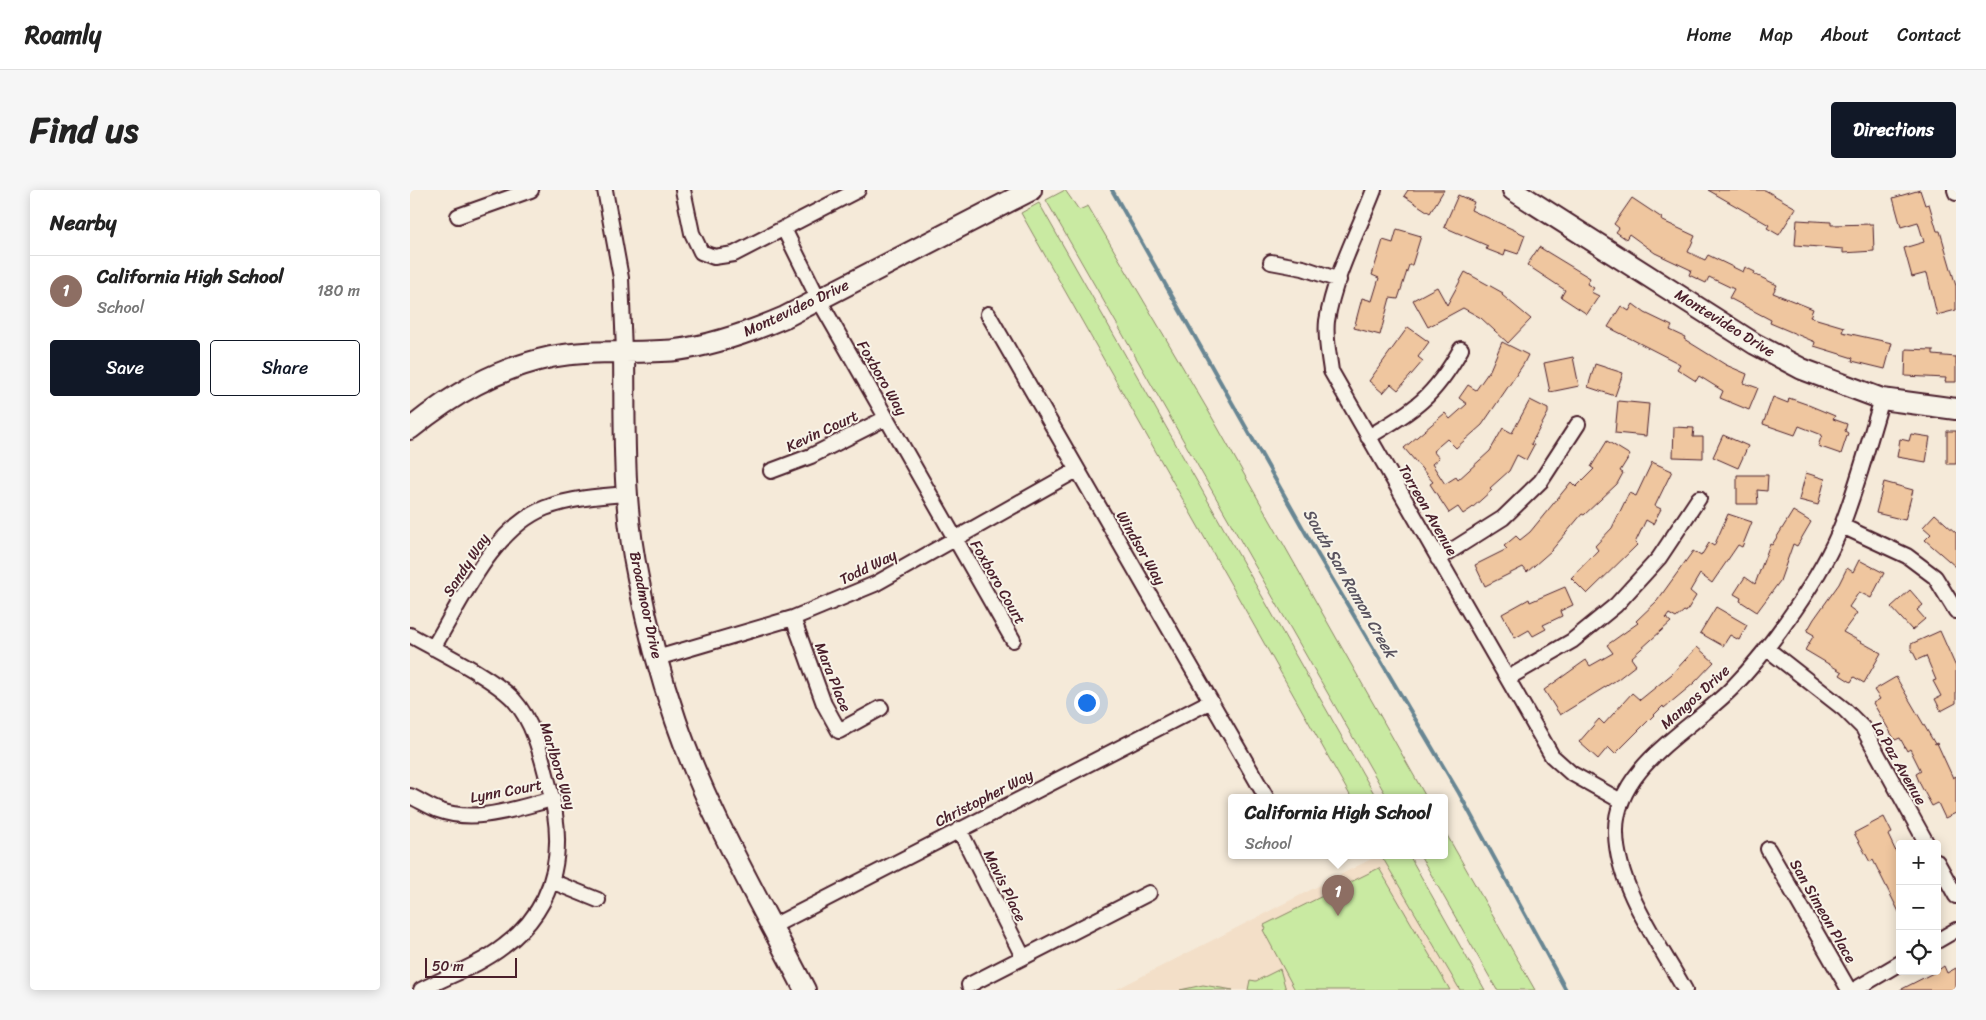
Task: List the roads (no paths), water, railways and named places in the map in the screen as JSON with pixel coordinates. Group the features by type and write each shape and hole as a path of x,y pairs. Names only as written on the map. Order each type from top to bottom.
{"street":[{"path":"458,216 531,190"},
{"name":"Broadmoor Drive","path":"605,190 620,270 627,494 637,576 657,658 676,721 706,794 805,990"},
{"path":"683,190 692,233 701,252 714,257 734,254 858,190"},
{"name":"Montevideo Drive","path":"410,429 456,394 509,368 553,357 624,351 675,350 751,332 819,300 1031,190"},
{"name":"Torreon Avenue","path":"1374,190 1339,280 1327,321 1327,343 1331,371 1552,756 1572,772 1621,801"},
{"name":"Montevideo Drive","path":"1513,190 1755,344 1802,370 1882,399 1956,409"},
{"name":"Foxboro Way","path":"784,229 819,300 956,540"},
{"path":"1271,262 1303,268 1339,280"},
{"name":"Windsor Way","path":"988,314 1264,794"},
{"path":"1368,437 1406,414 1428,397 1449,370 1461,349"},
{"name":"Mangos Drive","path":"1685,990 1630,892 1620,865 1616,832 1621,801 1642,766 1732,688 1766,648 1817,574 1842,526 1882,399"},
{"name":"Kevin Court","path":"771,471 811,456 886,418"},
{"path":"1438,559 1503,518 1540,481 1578,424"},
{"name":"Todd Way","path":"657,658 793,618 875,584 1077,470"},
{"name":"Sandy Way","path":"433,648 495,546 517,525 544,509 588,497 627,494"},
{"path":"1508,678 1572,641 1616,605 1658,558 1699,498"},
{"path":"1842,526 1907,556 1935,577 1956,611"},
{"name":"Foxboro Court","path":"956,540 1013,640"},
{"name":"Mara Place","path":"793,618 824,704 839,732 881,708"},
{"name":"Marlboro Way","path":"410,635 501,689 521,709 534,735 553,799 559,836 558,855 552,881 530,919 505,945 488,956 421,990"},
{"name":"La Paz Avenue","path":"1766,648 1844,709 1862,728 1925,840"},
{"name":"Christopher Way","path":"773,926 1211,701"},
{"name":"Lynn Court","path":"410,796 438,810 470,816 506,811 553,799"},
{"name":"Mavis Place","path":"959,830 1022,957"},
{"name":"San Simeon Place","path":"1768,849 1849,990"},
{"path":"1941,869 1956,896"},
{"path":"552,881 598,900"},
{"path":"969,985 1149,893"},
{"path":"1941,939 1956,930"},
{"path":"1854,990 1896,965"}],"waterway":[{"name":"South San Ramon Creek","path":"1112,190 1318,555 1459,793 1566,990"}],"place":[{"name":"California High School","path":"1338,916"}]}
